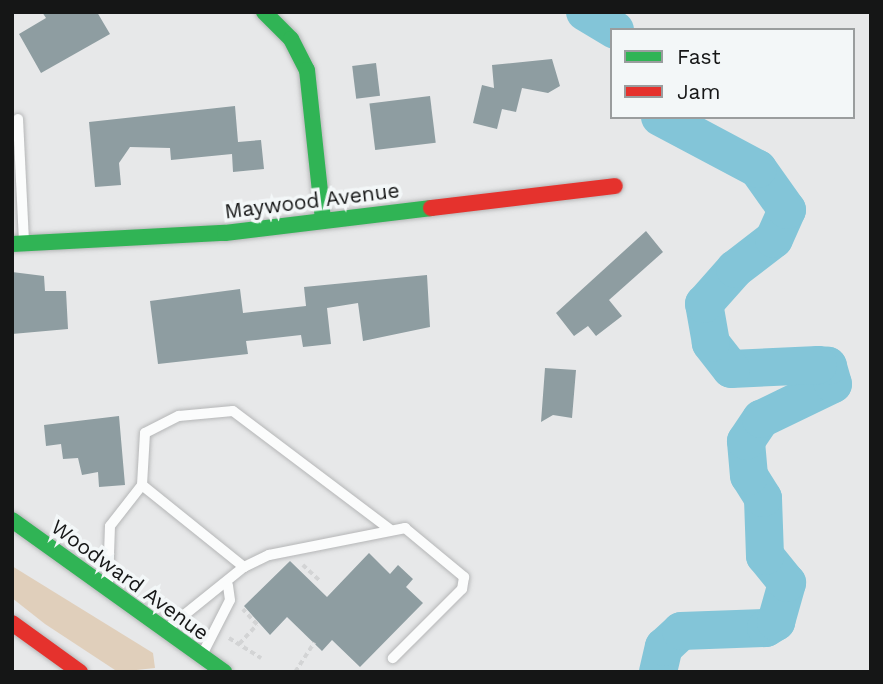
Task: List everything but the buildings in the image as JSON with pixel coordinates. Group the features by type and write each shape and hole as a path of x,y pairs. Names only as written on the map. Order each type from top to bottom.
{"street":[{"path":"264,12 291,39 307,71 323,220"},
{"name":"Maywood Avenue","path":"18,245 153,239 615,186"},
{"name":"Woodward Avenue","path":"12,520 107,592 224,672"},
{"path":"12,623 80,672"},
{"path":"191,672 201,657"}],"lane":[{"path":"18,119 18,245"},
{"path":"107,592 110,526 142,485 145,433 179,416 233,411 391,530"},
{"path":"142,485 244,568"},
{"path":"165,631 228,585 244,568 316,541 405,528 464,577 462,589 393,658"},
{"path":"201,657 230,600 228,585"}],"path":[{"path":"294,557 320,581"},
{"path":"236,603 257,625 239,644"},
{"path":"229,638 261,658"},
{"path":"295,672 314,643"}],"shaded area":[{"path":"12,566 153,653 155,668 118,672 45,624 12,598"}],"waterway":[{"path":"585,12 612,28"},
{"path":"658,672 664,647 681,631 766,628 776,622 787,583 765,556 763,498 749,476 746,441 761,419 833,384 828,366 731,369 711,343 704,304 735,269 774,239 787,210 758,169 664,119"}],"traffic: fast":[{"path":"264,12 291,39 307,70 323,220"},
{"path":"12,244 225,233 431,208"},
{"path":"12,520 224,672"}],"traffic: jam":[{"path":"431,208 615,186"},
{"path":"12,623 80,672"}]}
